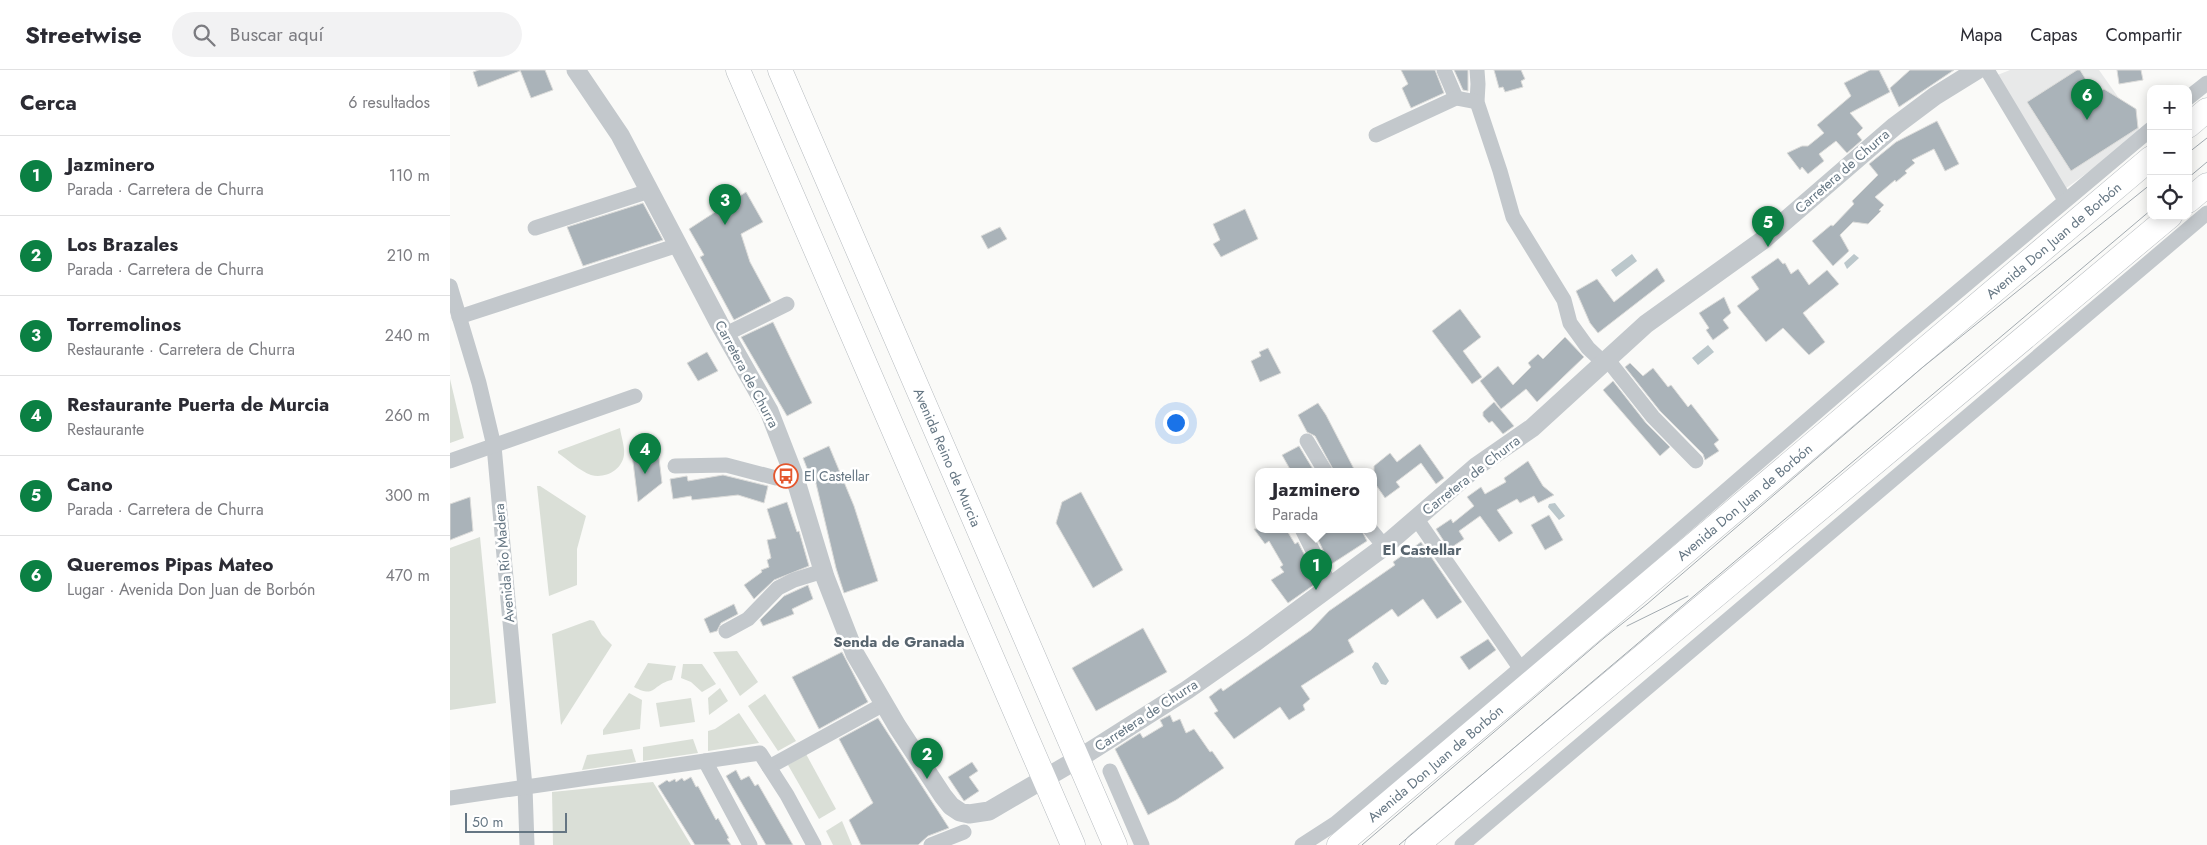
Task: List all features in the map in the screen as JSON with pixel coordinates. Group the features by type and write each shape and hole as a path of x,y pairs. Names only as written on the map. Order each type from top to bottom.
{"main road":[{"path":"738,70 1073,845"},
{"name":"Avenida Reino de Murcia","path":"780,70 1115,845"},
{"path":"2192,123 2207,110"},
{"name":"Avenida Don Juan de Borbón","path":"1339,845 2147,161"},
{"path":"2192,198 2207,185"},
{"path":"1417,845 2165,220"}],"street":[{"name":"Carretera de Churra","path":"576,70 620,135 769,411 795,478 823,571 855,654 884,704 943,796 951,806 960,812 969,814 989,810 1078,759 1187,690 1331,587 1384,546 1477,466 1532,428 1646,324 1763,240 1894,126 1935,96 1977,70"},
{"path":"1444,70 1456,98"},
{"path":"1477,70 1477,102 1513,217 1564,300 1570,323 1588,348 1606,361 1654,417 1696,461"},
{"path":"1987,70 2065,200"},
{"path":"2192,95 2207,83"},
{"path":"1376,135 1456,98 1477,102"},
{"path":"1302,845 1336,823 1520,668 1900,340 2150,130"},
{"path":"535,228 649,191"},
{"path":"1462,845 2207,213"},
{"path":"459,317 678,245"},
{"name":"Avenida Río Madera","path":"450,286 479,383 494,446 525,787 527,845"},
{"path":"726,334 787,304"},
{"path":"450,461 635,396"},
{"path":"1307,441 1323,468"},
{"path":"676,466 726,464 776,478 795,478"},
{"path":"1416,518 1520,668"},
{"path":"1304,533 1331,587"},
{"path":"1373,533 1384,546"},
{"path":"726,631 748,619 778,588 794,580 823,571"},
{"path":"769,767 884,704"},
{"path":"450,798 760,753 787,795 814,845"},
{"path":"705,761 750,845"},
{"path":"1110,771 1142,845"},
{"path":"931,845 966,838 960,812"}],"shaded area":[{"path":"2010,70 2099,70 2123,104 2126,103 2136,109 2137,120 2134,121 2142,133 2065,189 1995,76"},
{"path":"1632,254 1637,261 1616,277 1611,270"},
{"path":"1854,254 1859,258 1847,269 1844,263"},
{"path":"1708,345 1714,352 1698,365 1692,358"},
{"path":"450,379 464,438 450,443"},
{"path":"620,428 624,455 620,465 612,472 602,476 591,475 558,453 558,451"},
{"path":"537,486 540,486 586,516 577,549 577,585 549,596"},
{"path":"1555,503 1565,516 1559,520 1548,507 1549,504"},
{"path":"480,537 496,703 450,710 450,548"},
{"path":"590,620 594,621 602,635 612,645 561,725 552,634"},
{"path":"737,651 758,682 740,696 713,652"},
{"path":"1375,662 1378,663 1389,681 1386,685 1381,684 1372,667"},
{"path":"648,663 676,666 672,680 646,692 634,687"},
{"path":"683,664 702,664 716,684 702,692 691,682 681,678"},
{"path":"720,688 728,701 709,715 708,698"},
{"path":"629,693 642,700 640,729 603,735 603,730"},
{"path":"765,694 796,741 778,751 748,706"},
{"path":"691,698 695,722 660,727 656,703"},
{"path":"739,713 759,743 708,751 708,731 715,729"},
{"path":"693,739 698,753 643,761 643,747"},
{"path":"632,749 636,762 582,770 587,755"},
{"path":"806,754 836,809 819,819 788,765"},
{"path":"653,782 691,845 553,845 552,792"},
{"path":"842,821 852,845 833,845 826,831"}],"building":[{"path":"479,70 520,71 478,87 473,72"},
{"path":"520,70 545,70 553,90 531,98"},
{"path":"1401,70 1435,70 1444,93 1411,108 1402,88 1408,84"},
{"path":"1454,70 1468,70 1468,91 1463,90"},
{"path":"1494,70 1521,70 1525,79 1521,81 1523,87 1505,92 1503,87 1499,88"},
{"path":"1870,70 1879,70 1890,92 1850,113 1863,128 1857,134 1862,140 1847,153 1836,141 1819,154 1824,161 1808,174 1802,167 1800,170 1787,153 1802,146 1808,146 1824,133 1817,125 1851,96 1844,83"},
{"path":"1910,70 1954,70 1899,107 1890,88"},
{"path":"2077,70 2080,70 2095,94 2104,89 2136,109 2138,128 2071,171 2027,102"},
{"path":"2117,70 2141,70 2143,80 2119,84"},
{"path":"1937,121 1959,164 1945,171 1934,149 1912,160 1915,163 1905,171 1907,173 1896,182 1895,180 1875,197 1884,205 1879,210 1881,211 1868,224 1853,222 1840,235 1849,251 1833,266 1812,241 1831,225 1833,226 1854,204 1852,201 1878,175 1869,164 1896,142"},
{"path":"746,192 763,222 741,234 750,262 771,301 734,320 700,257 704,255 689,229"},
{"path":"643,203 663,240 583,266 567,227"},
{"path":"1245,209 1258,239 1221,257 1213,244 1220,240 1213,224"},
{"path":"1000,227 1007,239 988,249 981,236"},
{"path":"1778,258 1783,264 1785,263 1791,274 1798,269 1809,285 1827,270 1839,284 1803,313 1825,342 1809,355 1783,328 1766,342 1737,306 1759,289 1751,277"},
{"path":"1657,268 1665,281 1598,333 1590,323 1576,291 1597,279 1614,302"},
{"path":"1724,297 1731,313 1723,320 1729,328 1713,340 1706,330 1709,328 1699,313"},
{"path":"1460,309 1481,337 1463,351 1482,377 1472,384 1432,331"},
{"path":"773,322 812,403 787,416 741,337"},
{"path":"1565,337 1584,357 1537,402 1526,389 1501,409 1480,381 1498,366 1513,385 1531,367 1528,363 1538,354 1543,359"},
{"path":"1268,348 1281,373 1260,382 1251,361 1261,356 1259,352"},
{"path":"707,352 718,371 698,381 687,363"},
{"path":"1630,363 1643,376 1653,368 1668,387 1671,385 1688,407 1691,404 1719,440 1714,444 1719,451 1705,460 1703,454 1660,411 1625,367"},
{"path":"1613,381 1646,423 1670,447 1660,456 1603,390"},
{"path":"1494,402 1514,426 1503,434 1492,421 1489,423 1483,416 1483,412"},
{"path":"1318,403 1353,468 1332,468 1315,436 1307,432 1298,415"},
{"path":"1420,444 1444,478 1436,484 1421,463 1396,482 1400,487 1385,498 1377,486 1377,468 1374,468 1374,466 1390,453 1397,462"},
{"path":"829,446 854,506 878,581 844,593 836,568 814,475 810,476 803,458"},
{"path":"1299,446 1312,468 1289,468 1282,455"},
{"path":"658,450 662,483 638,502 632,454"},
{"path":"1528,461 1543,486 1554,495 1538,503 1534,496 1520,503 1517,499 1497,510 1513,533 1499,542 1480,516 1459,531 1464,539 1449,549 1436,529 1451,519 1453,523 1474,506 1467,497 1481,487 1485,494 1506,482 1504,478"},
{"path":"723,475 768,486 764,503 738,495 692,500 691,496 673,499 670,479 687,476 688,481"},
{"path":"1081,492 1123,570 1093,588 1056,523 1062,502"},
{"path":"470,497 473,531 450,540 450,504"},
{"path":"787,502 797,532 799,531 809,566 774,580 754,599 744,585 762,572 761,570 769,567 767,560 771,558 767,540 776,538 767,509"},
{"path":"1549,515 1563,540 1545,550 1531,525"},
{"path":"1257,533 1288,533 1295,544 1298,542 1318,582 1288,603 1271,580 1284,572 1280,567 1283,565 1269,541 1265,544"},
{"path":"1315,533 1363,533 1367,541 1330,565"},
{"path":"1421,542 1462,602 1437,619 1423,599 1398,617 1392,609 1348,640 1354,652 1301,686 1310,699 1303,705 1305,710 1289,720 1280,707 1234,739 1214,713 1218,711 1209,697 1221,688 1223,691 1311,630 1329,611 1395,565 1393,562"},
{"path":"808,585 813,599 792,609 794,614 763,626 760,620 784,596"},
{"path":"734,604 738,614 721,623 717,631 710,633 704,619"},
{"path":"1143,628 1167,672 1096,711 1072,668"},
{"path":"1488,639 1496,650 1469,670 1460,657"},
{"path":"842,652 868,702 819,729 792,677"},
{"path":"1170,715 1173,722 1180,719 1186,733 1194,729 1224,768 1176,800 1148,815 1115,749 1140,733 1143,738 1163,726 1160,720"},
{"path":"878,718 949,828 928,836 918,845 861,845 849,820 873,803 839,739"},
{"path":"972,762 978,771 969,777 979,791 964,801 948,777"},
{"path":"736,770 741,780 749,776 755,786 758,784 793,845 766,845 726,776"},
{"path":"691,777 696,787 698,786 716,820 718,818 731,845 695,845 658,786 667,780 669,782 675,779 676,782 682,778 684,781"}],"tram line":[{"path":"2192,150 2207,138"},
{"path":"2192,175 2207,162"},
{"path":"1362,845 1923,367 2147,187"},
{"path":"1399,845 2147,213"},
{"path":"1627,626 1688,596"}],"place":[{"name":"Queremos Pipas Mateo","path":"2087,120"},
{"name":"Torremolinos","path":"725,225"},
{"name":"Cano","path":"1768,247"},
{"name":"Restaurante Puerta de Murcia","path":"645,474"},
{"name":"El Castellar","path":"786,476"},
{"name":"Jazminero","path":"1316,590"},
{"name":"Los Brazales","path":"927,779"}],"district":[{"name":"El Castellar","path":"1422,550"},
{"name":"Senda de Granada","path":"899,642"}]}
